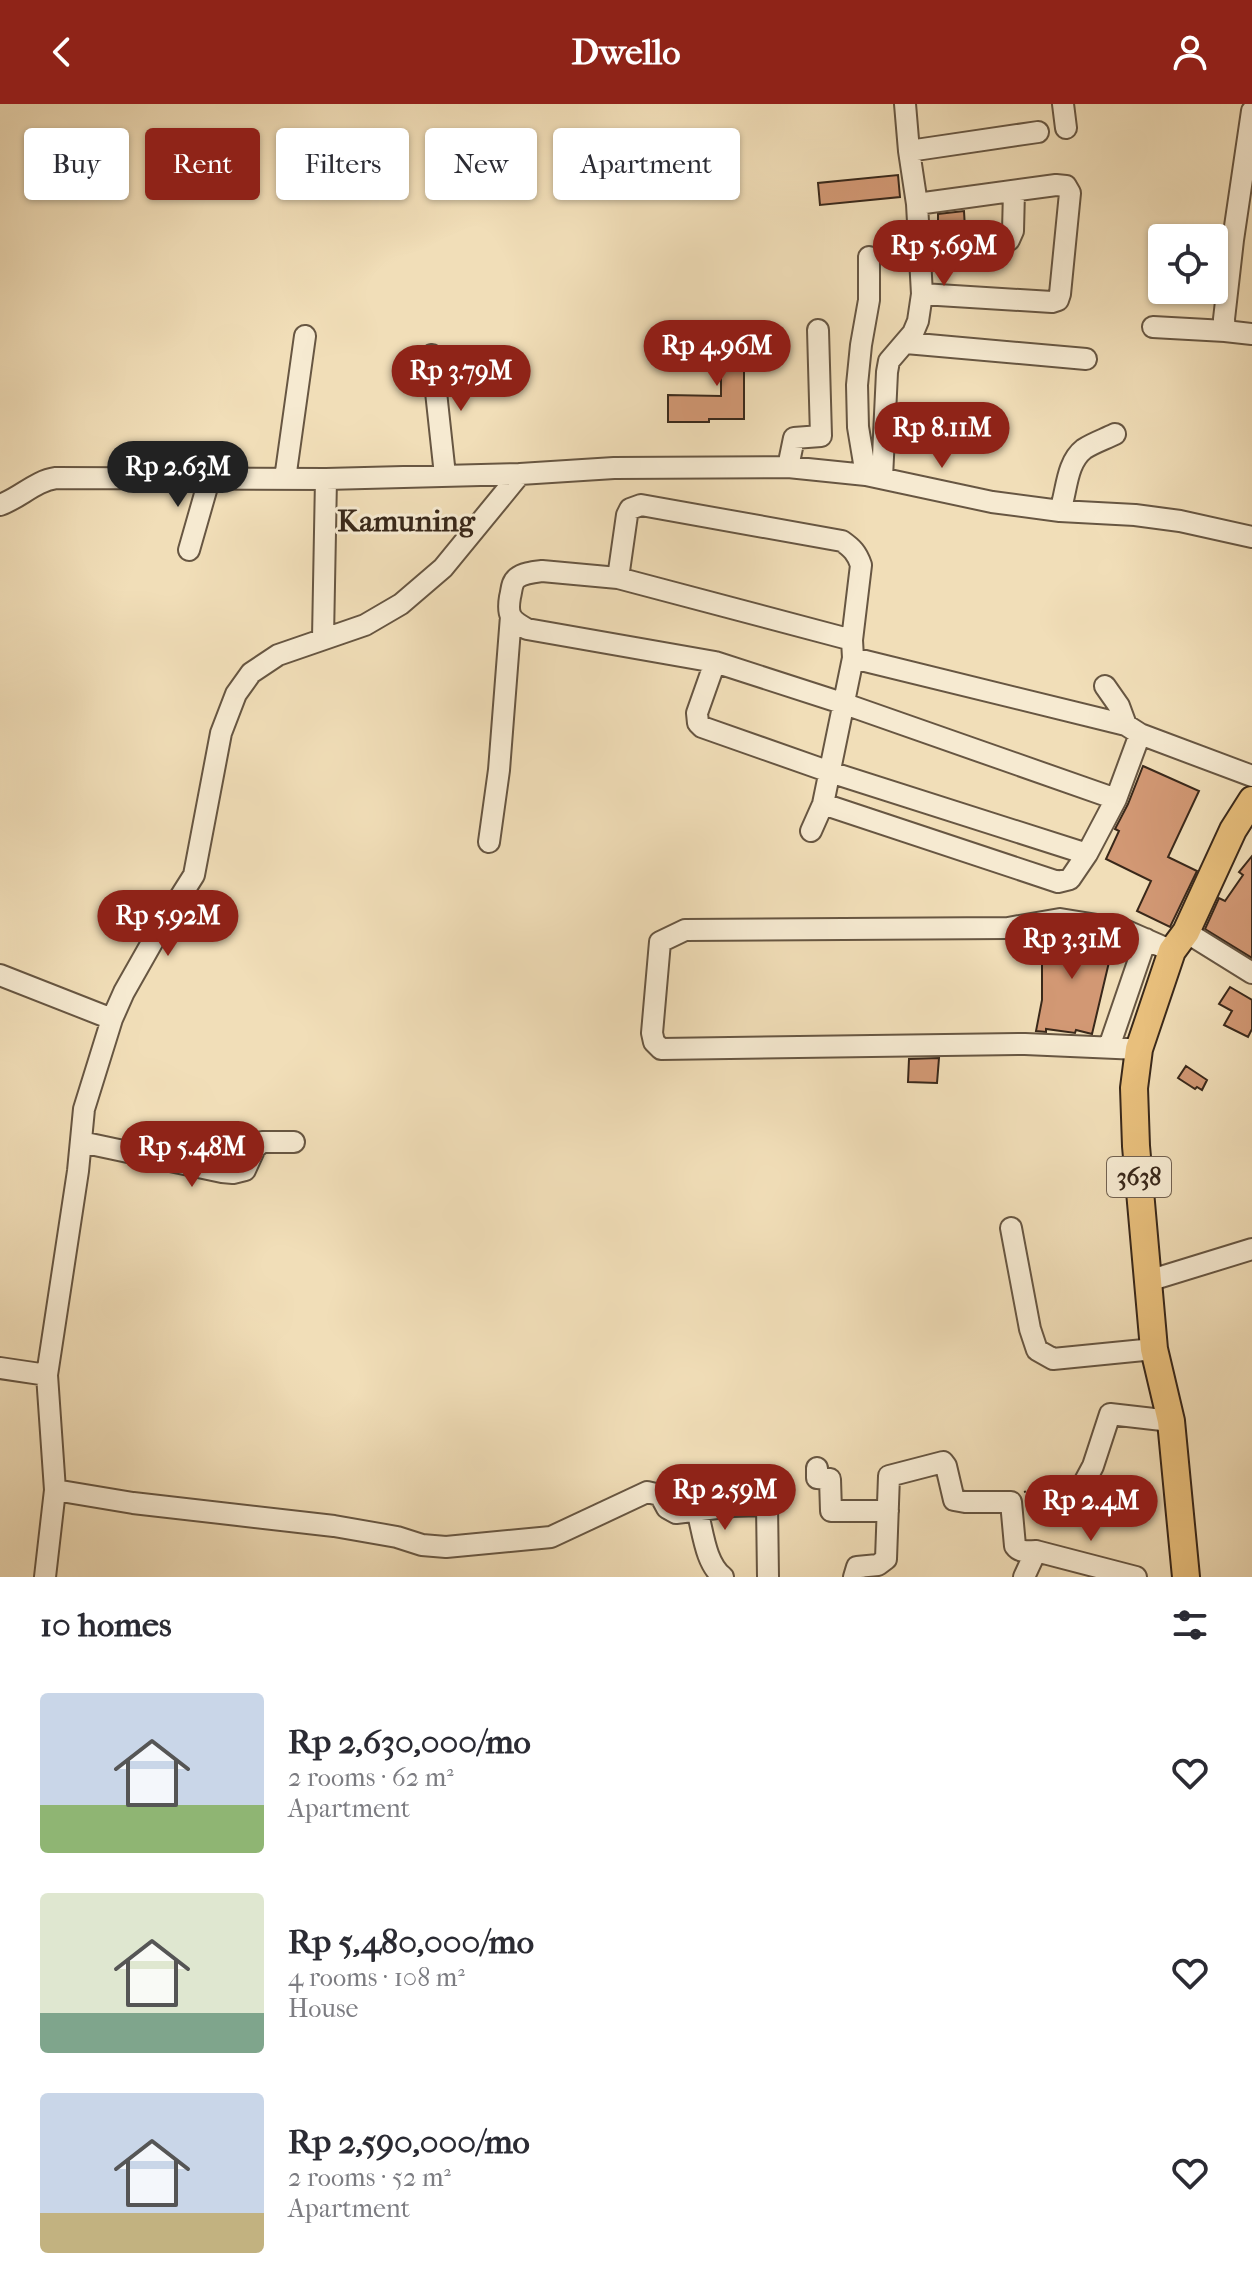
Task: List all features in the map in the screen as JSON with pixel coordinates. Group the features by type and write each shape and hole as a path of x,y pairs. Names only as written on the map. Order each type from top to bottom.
{"main road":[{"name":"3638","path":"1186,1577 1171,1421 1154,1349 1136,1146 1134,1088 1139,1049 1179,941 1233,830 1251,803"}],"street":[{"path":"874,476 889,361 906,343 918,321 922,294 917,204 905,104"},
{"path":"1063,104 1066,128"},
{"path":"1225,331 1224,311 1252,111"},
{"path":"909,151 1038,132"},
{"path":"917,204 1056,185 1069,189 1058,300 922,294"},
{"path":"919,241 999,243 1009,240 1013,231 1014,191"},
{"path":"869,257 869,300 857,385 858,427 874,476"},
{"path":"1153,327 1252,334"},
{"path":"788,467 794,438 821,436 818,330"},
{"path":"285,479 305,336"},
{"path":"906,343 1086,359"},
{"path":"432,355 445,475"},
{"path":"1060,511 1070,468 1083,450 1115,434"},
{"path":"0,505 38,484 56,478 326,479 619,468 788,467 874,476 992,502 1060,511 1150,517 1252,537"},
{"path":"45,1577 55,1490 47,1375 84,1109 112,1019 158,932 194,875 221,733 236,694 251,673 263,663 323,638 365,625 401,604 443,568 520,474"},
{"path":"323,638 326,479"},
{"path":"189,550 209,480"},
{"path":"618,578 627,515 634,506 641,505 842,541 858,555 861,565 845,704 823,804 811,831"},
{"path":"1116,799 715,662 527,629 514,621 508,610 513,584 517,578 542,571 618,578 1133,730 1252,776"},
{"path":"489,842 499,770 511,616"},
{"path":"715,662 697,713 698,723 702,727 830,772 1087,854"},
{"path":"823,804 1058,882 1070,879 1116,799 1133,730 1105,686"},
{"path":"1139,1049 1025,1044 661,1049 654,1042 652,1033 660,942 685,930 1008,928 1060,919 1122,929 1146,939 1179,941 1252,973"},
{"path":"1109,1047 1146,939"},
{"path":"0,975 112,1019"},
{"path":"81,1142 233,1173 245,1170 255,1148 262,1142 294,1142"},
{"path":"1011,1228 1030,1329 1037,1350 1053,1359 1154,1349"},
{"path":"1148,1281 1252,1249"},
{"path":"0,1368 47,1375"},
{"path":"1085,1481 1110,1414 1171,1421"},
{"path":"854,1577 857,1567 878,1565 886,1559 889,1476 943,1462 954,1500 1006,1501 1012,1505 1015,1546 1022,1551 1036,1551 1136,1577"},
{"path":"817,1468 817,1478 830,1479 831,1511 888,1511"},
{"path":"55,1490 133,1503 334,1526 433,1546 551,1537 647,1492 660,1495 672,1512 767,1505 768,1577"},
{"path":"697,1510 712,1562 723,1577"},
{"path":"1024,1577 1036,1551"}],"path":[{"path":"1012,1505 1029,1489 1085,1481"}],"building":[{"path":"898,175 900,197 820,205 818,183"},
{"path":"964,211 965,229 938,228 938,214"},
{"path":"721,331 744,331 744,419 668,422 668,395 721,396"},
{"path":"1143,766 1199,791 1168,857 1197,871 1170,927 1137,911 1151,881 1106,859 1119,831 1115,829"},
{"path":"1252,856 1252,958 1205,929 1219,898 1225,901 1243,875 1239,872"},
{"path":"1060,932 1114,941 1092,1034 1076,1030 1075,1033 1046,1029 1046,1032 1036,1031 1042,1000 1042,956 1038,938"},
{"path":"1230,987 1252,1000 1252,1029 1248,1037 1224,1025 1232,1011 1219,1004"},
{"path":"939,1058 937,1083 908,1082 909,1059"},
{"path":"1186,1066 1207,1080 1202,1090 1178,1078"}],"district":[{"name":"Kamuning","path":"406,521"}]}
